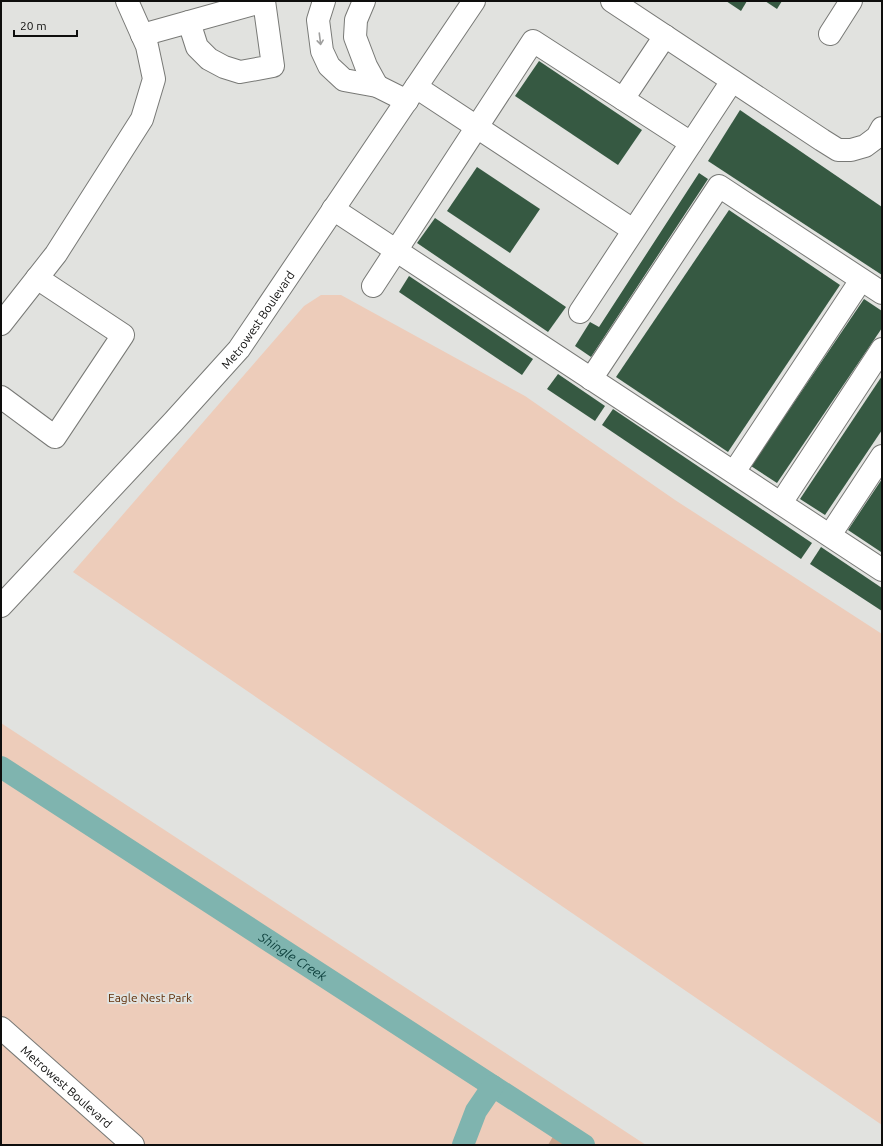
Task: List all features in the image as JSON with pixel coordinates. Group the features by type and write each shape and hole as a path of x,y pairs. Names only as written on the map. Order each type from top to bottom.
{"street":[{"path":"1,324 56,254 142,119 154,79 147,46 127,1"},
{"path":"142,35 264,1 273,66 240,72 224,67 209,59 197,48 189,22"},
{"path":"324,1 318,20 322,51 329,66 344,80 412,94 477,127 633,230"},
{"path":"352,1 349,18 366,66 377,86"},
{"path":"355,37 356,20 364,1"},
{"name":"Metrowest Boulevard","path":"1,606 174,421 239,349 474,1"},
{"path":"612,1 636,8 665,36 838,150 851,150 865,146 880,135"},
{"path":"830,34 851,1"},
{"path":"623,99 665,36"},
{"path":"373,286 533,41 691,143"},
{"path":"580,312 732,81"},
{"path":"591,379 719,186 882,293"},
{"path":"333,210 882,570"},
{"path":"1,397 55,437 123,335 37,278"},
{"path":"734,472 861,280"},
{"path":"781,503 882,349"},
{"path":"830,535 882,456"},
{"name":"Metrowest Boulevard","path":"1,1028 133,1145"}],"green space":[{"path":"321,295 341,295 525,396 675,500 882,634 882,1125 73,572 304,306"},
{"name":"Eagle Nest Park","path":"1,723 646,1145 1,1145"}],"shaded area":[{"path":"558,1128 584,1145 548,1145"}],"building":[{"path":"726,1 747,1 741,11"},
{"path":"765,1 782,1 777,9"},
{"path":"539,61 642,130 618,165 515,96"},
{"path":"740,110 882,207 882,275 708,161"},
{"path":"477,167 540,209 510,253 447,211"},
{"path":"699,173 708,179 591,357 575,346 590,322 599,327"},
{"path":"729,210 840,285 728,452 616,377"},
{"path":"435,218 566,307 548,332 417,243"},
{"path":"409,276 533,359 522,375 399,292"},
{"path":"864,299 882,311 882,328 777,483 751,466"},
{"path":"558,374 605,406 595,421 547,389"},
{"path":"882,376 882,430 825,515 800,499"},
{"path":"613,409 812,543 801,559 602,425"},
{"path":"882,479 882,550 881,552 848,530"},
{"path":"821,547 882,588 882,611 810,564"}],"waterway":[{"name":"Shingle Creek","path":"1,767 584,1145"},
{"path":"463,1145 476,1111 493,1086"}]}
